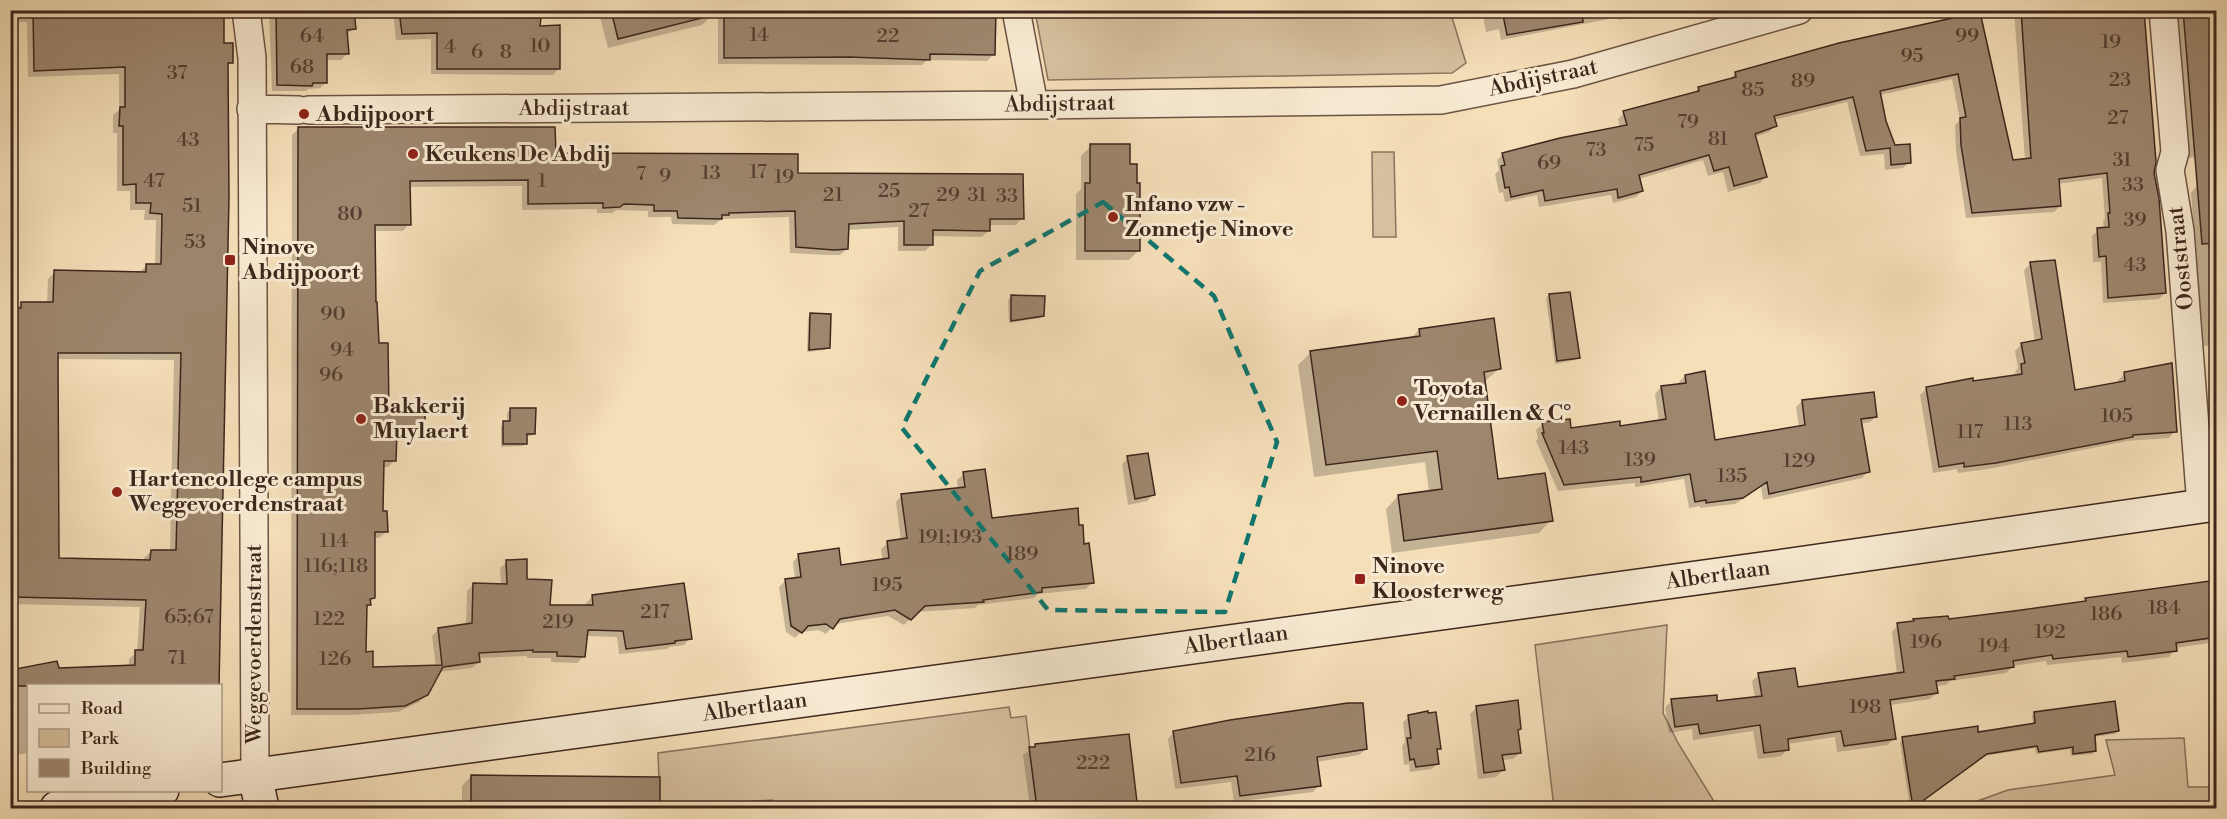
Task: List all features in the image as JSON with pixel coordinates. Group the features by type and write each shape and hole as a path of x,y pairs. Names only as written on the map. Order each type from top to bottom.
{"main road":[{"name":"Albertlaan","path":"222,780 1777,567 2209,505"},
{"path":"255,775 262,808"},
{"path":"57,808 150,792"}],"street":[{"name":"Weggevoerdenstraat","path":"246,10 252,58 255,775"},
{"path":"1016,10 1034,105"},
{"name":"Abdijstraat","path":"251,109 1034,105 1441,100 1573,74 1799,10"},
{"name":"Ooststraat","path":"2163,10 2175,152 2170,170 2180,231 2209,505"}],"highlighted area":[{"path":"1103,202 1214,296 1277,442 1225,612 1048,610 902,428 980,271"}],"green space":[{"path":"1035,11 1450,11 1466,63 1452,73 1048,80"},
{"path":"1372,152 1394,152 1396,237 1373,237"},
{"path":"1667,625 1663,713 1678,743 1715,803 1722,808 1554,808 1535,645"},
{"path":"1009,707 1011,718 1026,716 1037,808 773,808 772,800 694,805 694,808 660,808 658,753"},
{"path":"2184,738 2188,787 2216,787 2216,808 1958,808 2008,790 2115,775 2106,740"}],"building":[{"path":"33,10 224,10 224,43 233,43 233,63 228,63 229,197 219,684 27,684 27,686 10,686 10,670 57,661 59,668 135,665 135,650 143,650 146,600 10,597 10,308 21,308 21,302 53,302 54,270 146,272 146,264 161,264 162,214 150,213 151,203 136,203 136,184 123,185 123,126 119,126 120,107 125,107 125,67 34,71","holes":["58,353 181,353 176,550 151,550 150,560 59,558"]},
{"path":"276,10 354,10 356,29 347,30 349,54 327,54 327,83 313,83 312,86 277,85"},
{"path":"399,10 463,10 463,17 541,18 540,26 560,25 560,69 437,69 437,33 402,34"},
{"path":"611,10 702,10 702,18 618,39"},
{"path":"724,10 996,10 995,55 930,54 930,60 849,57 724,58"},
{"path":"1502,10 1582,10 1583,22 1507,35"},
{"path":"2021,10 2144,10 2156,162 2154,173 2159,198 2166,293 2108,298 2106,256 2099,257 2097,228 2109,227 2107,173 2059,179 2061,206 1972,213 1961,145 1960,118 1966,117 1958,74 1880,91 1886,121 1895,145 1910,144 1911,163 1891,165 1890,148 1866,151 1853,97 1774,116 1777,126 1755,134 1767,177 1734,186 1729,167 1714,171 1709,155 1639,175 1643,191 1618,198 1617,189 1545,201 1543,190 1511,197 1509,187 1505,188 1501,166 1505,165 1502,153 1560,138 1627,125 1623,111 1699,91 1698,87 1736,77 1735,72 1839,43 1980,12 2013,160 2031,158"},
{"path":"2183,10 2217,10 2217,243 2202,244"},
{"path":"298,127 555,127 556,153 798,154 798,173 1023,174 1024,219 990,219 990,231 933,230 933,245 904,245 904,221 849,224 848,249 834,250 796,247 795,211 729,213 729,215 722,215 722,219 678,218 677,211 654,211 654,205 624,204 620,207 603,208 603,203 528,204 528,180 410,181 411,225 375,225 376,302 379,343 388,343 389,410 425,408 425,431 397,431 396,461 384,461 383,511 387,511 388,532 375,532 375,598 370,599 371,605 367,605 366,652 373,651 373,667 442,665 438,628 472,623 473,583 507,584 506,560 527,559 527,579 552,580 550,605 593,605 592,595 684,583 692,639 626,649 623,631 588,630 585,657 557,656 557,652 533,652 533,650 479,653 480,662 443,667 428,695 405,706 297,709"},
{"name":"Infano vzw - Zonnetje Ninove","path":"1090,144 1130,144 1130,164 1137,164 1137,183 1140,183 1140,251 1085,251 1085,183 1090,183"},
{"path":"2055,260 2075,390 2125,381 2124,372 2172,363 2177,432 2133,435 2133,437 1996,463 1964,467 1964,463 1939,467 1926,387 1973,378 1973,381 2022,374 2021,364 2025,363 2021,343 2042,339 2030,262"},
{"path":"1570,292 1580,358 1557,361 1549,294"},
{"path":"1011,295 1045,296 1044,316 1011,321"},
{"path":"810,313 831,314 830,348 809,350"},
{"name":"Toyota Vernaillen & C°","path":"1494,318 1501,369 1484,372 1498,479 1545,473 1553,521 1404,541 1398,495 1442,489 1437,451 1326,465 1310,351 1420,336 1419,329"},
{"path":"1705,371 1715,440 1805,425 1802,400 1874,392 1877,417 1861,419 1870,472 1769,494 1767,482 1743,498 1706,503 1706,500 1695,502 1690,474 1641,482 1641,477 1564,485 1542,433 1544,433 1542,422 1570,419 1571,428 1620,421 1620,426 1666,419 1661,386 1686,383 1685,375"},
{"path":"510,408 536,408 535,434 527,434 527,444 503,444 503,421 510,421"},
{"path":"1148,453 1155,495 1135,499 1127,456"},
{"path":"985,469 992,518 1078,508 1079,525 1083,525 1084,544 1089,543 1094,583 1042,588 1042,592 983,600 984,602 925,606 911,620 895,610 840,619 833,629 826,624 808,626 802,633 791,626 785,579 801,577 798,554 839,548 841,565 889,558 887,541 907,538 901,494 965,487 963,472"},
{"path":"2217,580 2217,637 2176,643 2177,651 2128,657 2127,651 2053,659 2052,655 2013,661 2014,667 1936,681 1938,693 1890,700 1896,739 1844,746 1841,731 1788,739 1789,750 1764,753 1760,725 1700,734 1698,724 1675,727 1671,699 1717,695 1717,701 1762,696 1758,673 1795,668 1798,687 1904,672 1897,623 1914,621 1913,619 1948,616 1949,619 2014,611 2086,601 2085,598"},
{"path":"1518,700 1521,753 1502,755 1505,770 1484,773 1476,706"},
{"path":"2115,701 2119,731 2095,735 2096,751 2073,754 2073,747 2039,752 2037,746 1987,754 1913,808 1902,737 1978,726 1978,732 2035,723 2034,712"},
{"path":"1348,703 1363,703 1367,749 1317,757 1321,786 1240,796 1237,776 1181,783 1173,731 1230,720"},
{"path":"1428,711 1428,713 1436,712 1441,749 1437,749 1439,764 1416,767 1414,759 1410,760 1407,738 1411,738 1408,715"},
{"path":"1129,734 1137,802 1106,806 1106,808 1037,808 1029,747 1035,747 1035,744"},
{"path":"471,775 660,777 660,808 471,808"}],"place":[{"name":"Abdijpoort","path":"304,114"},
{"name":"Keukens De Abdij","path":"413,154"},
{"name":"Infano vzw - Zonnetje Ninove","path":"1113,217"},
{"name":"Ninove Abdijpoort","path":"230,260"},
{"name":"Toyota Vernaillen & C°","path":"1402,401"},
{"name":"Bakkerij Muylaert","path":"361,419"},
{"name":"Hartencollege campus Weggevoerdenstraat","path":"117,492"},
{"name":"Ninove Kloosterweg","path":"1360,579"}]}
